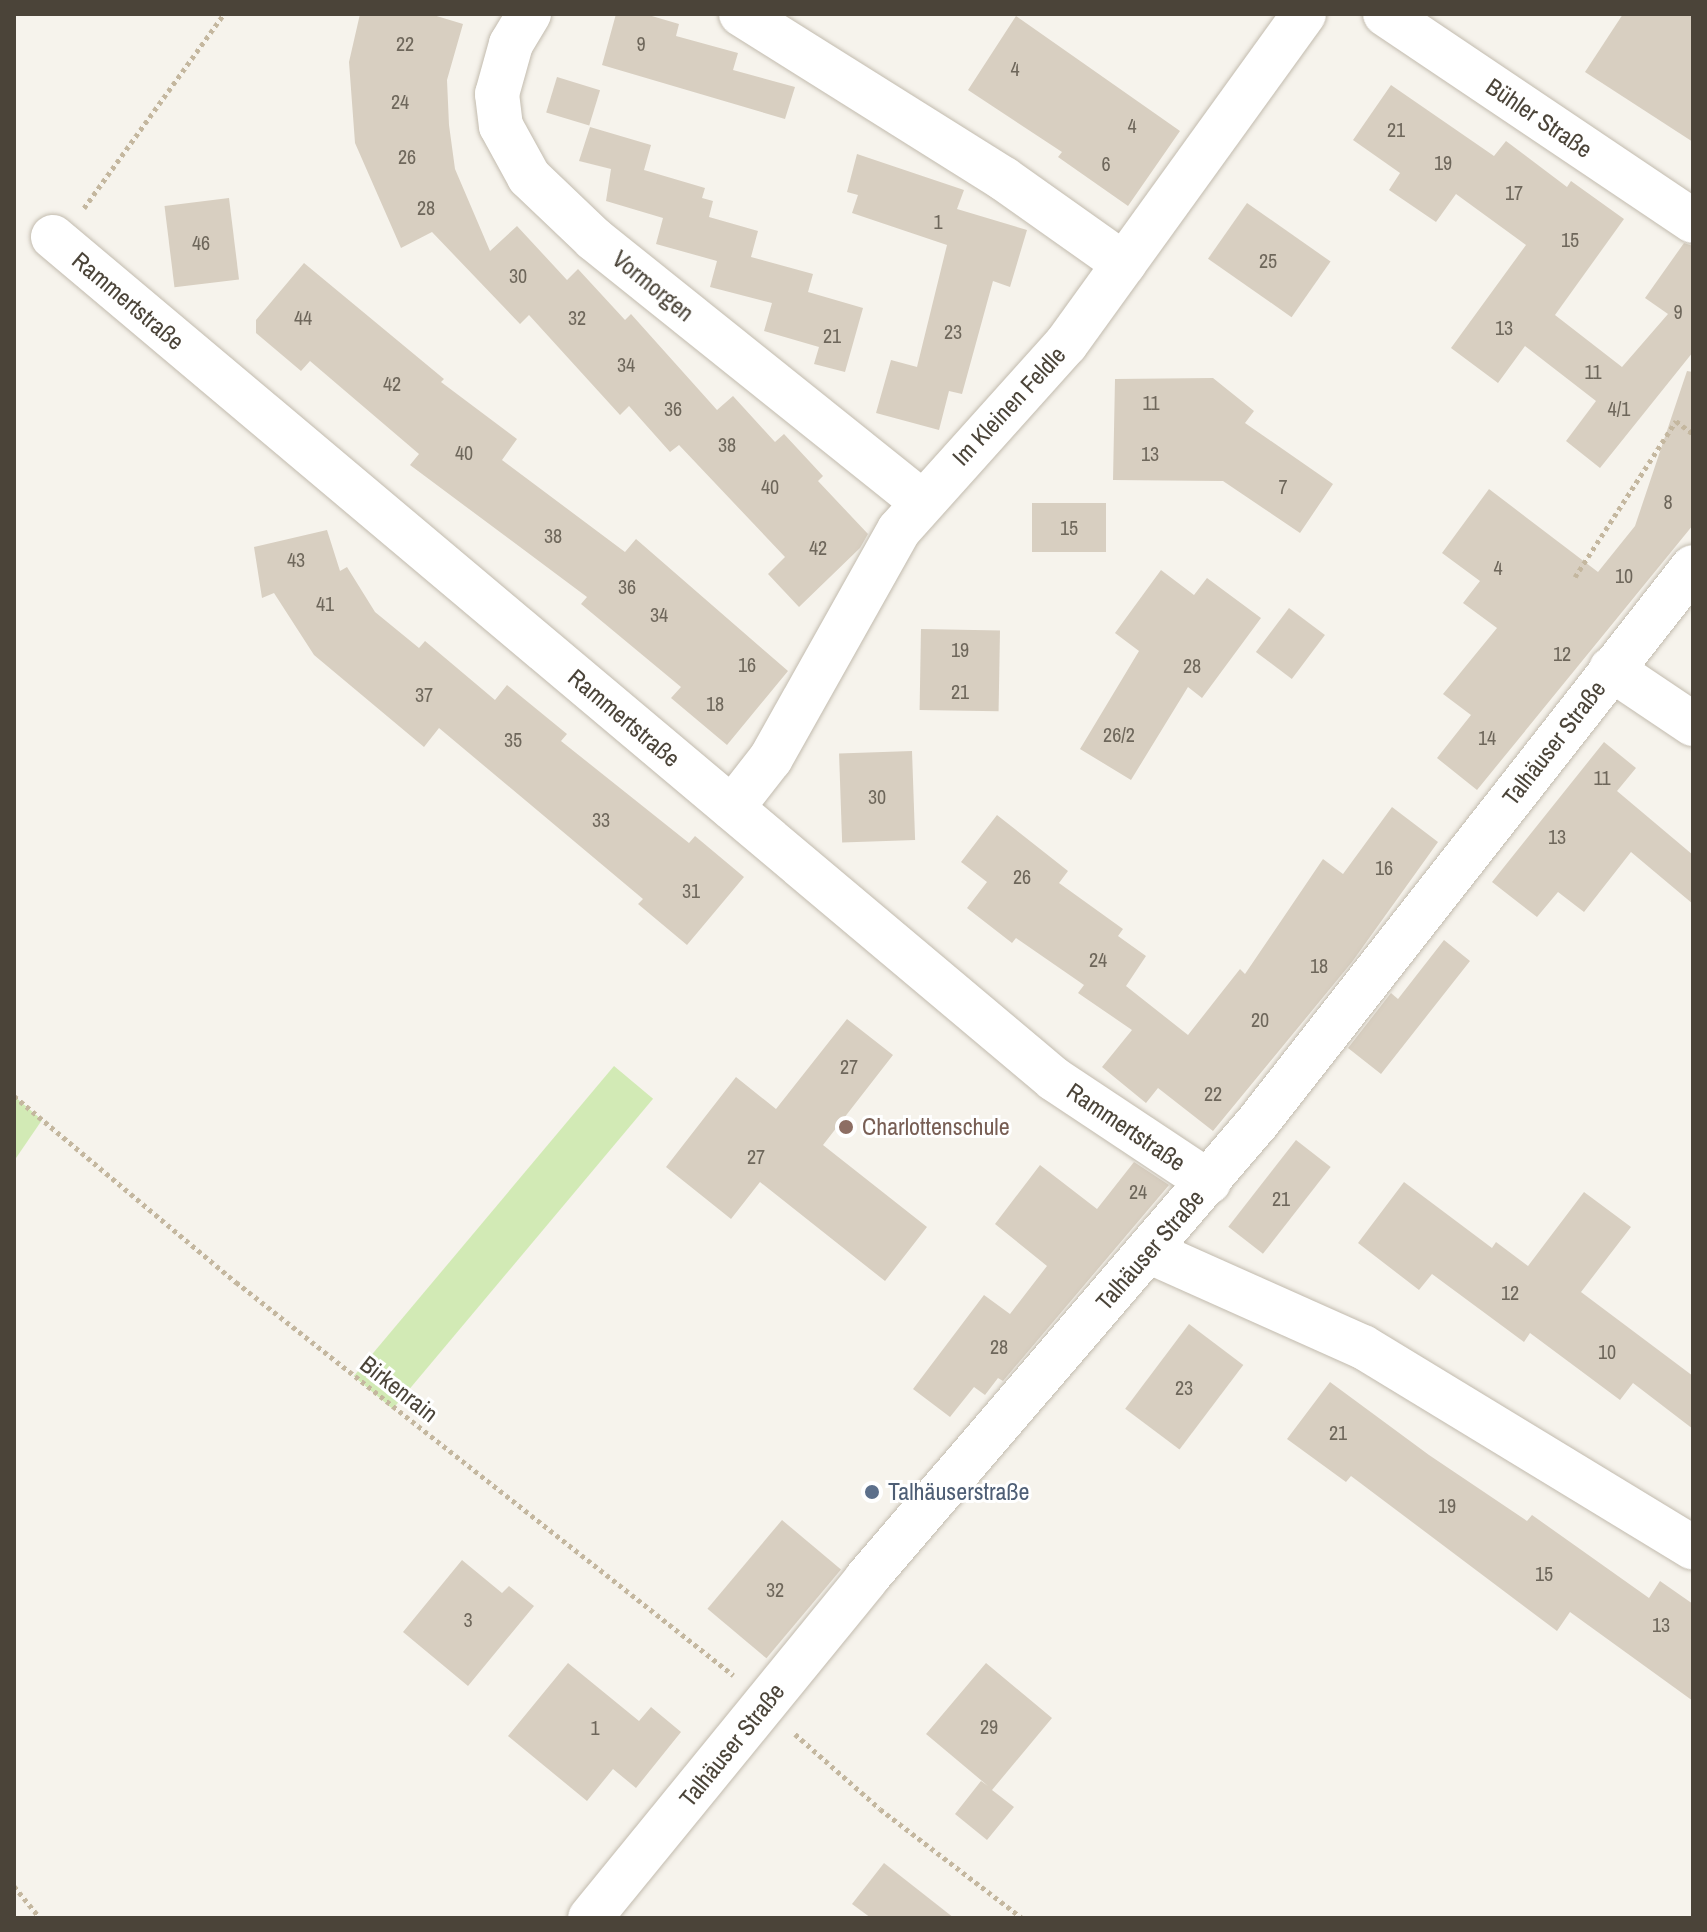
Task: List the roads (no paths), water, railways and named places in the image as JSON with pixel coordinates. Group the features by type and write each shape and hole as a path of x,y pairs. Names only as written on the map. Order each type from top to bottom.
{"street":[{"name":"Vormorgen","path":"529,14 511,44 497,94 501,126 529,177 594,239 921,501"},
{"path":"741,14 1004,179 1124,264"},
{"name":"Im Kleinen Feldle","path":"732,808 771,758 878,564 921,501 1066,344 1304,14"},
{"name":"Bühler Straße","path":"1385,14 1693,221"},
{"name":"Rammertstraße","path":"56,240 1064,1087 1209,1182"},
{"name":"Talhäuser Straße","path":"590,1918 866,1579 1209,1182 1693,567"},
{"path":"1611,669 1693,724"},
{"path":"1148,1251 1363,1347 1693,1548"}],"place":[{"name":"Charlottenschule","path":"846,1127"},
{"name":"Talhäuserstraße","path":"872,1492"}]}
